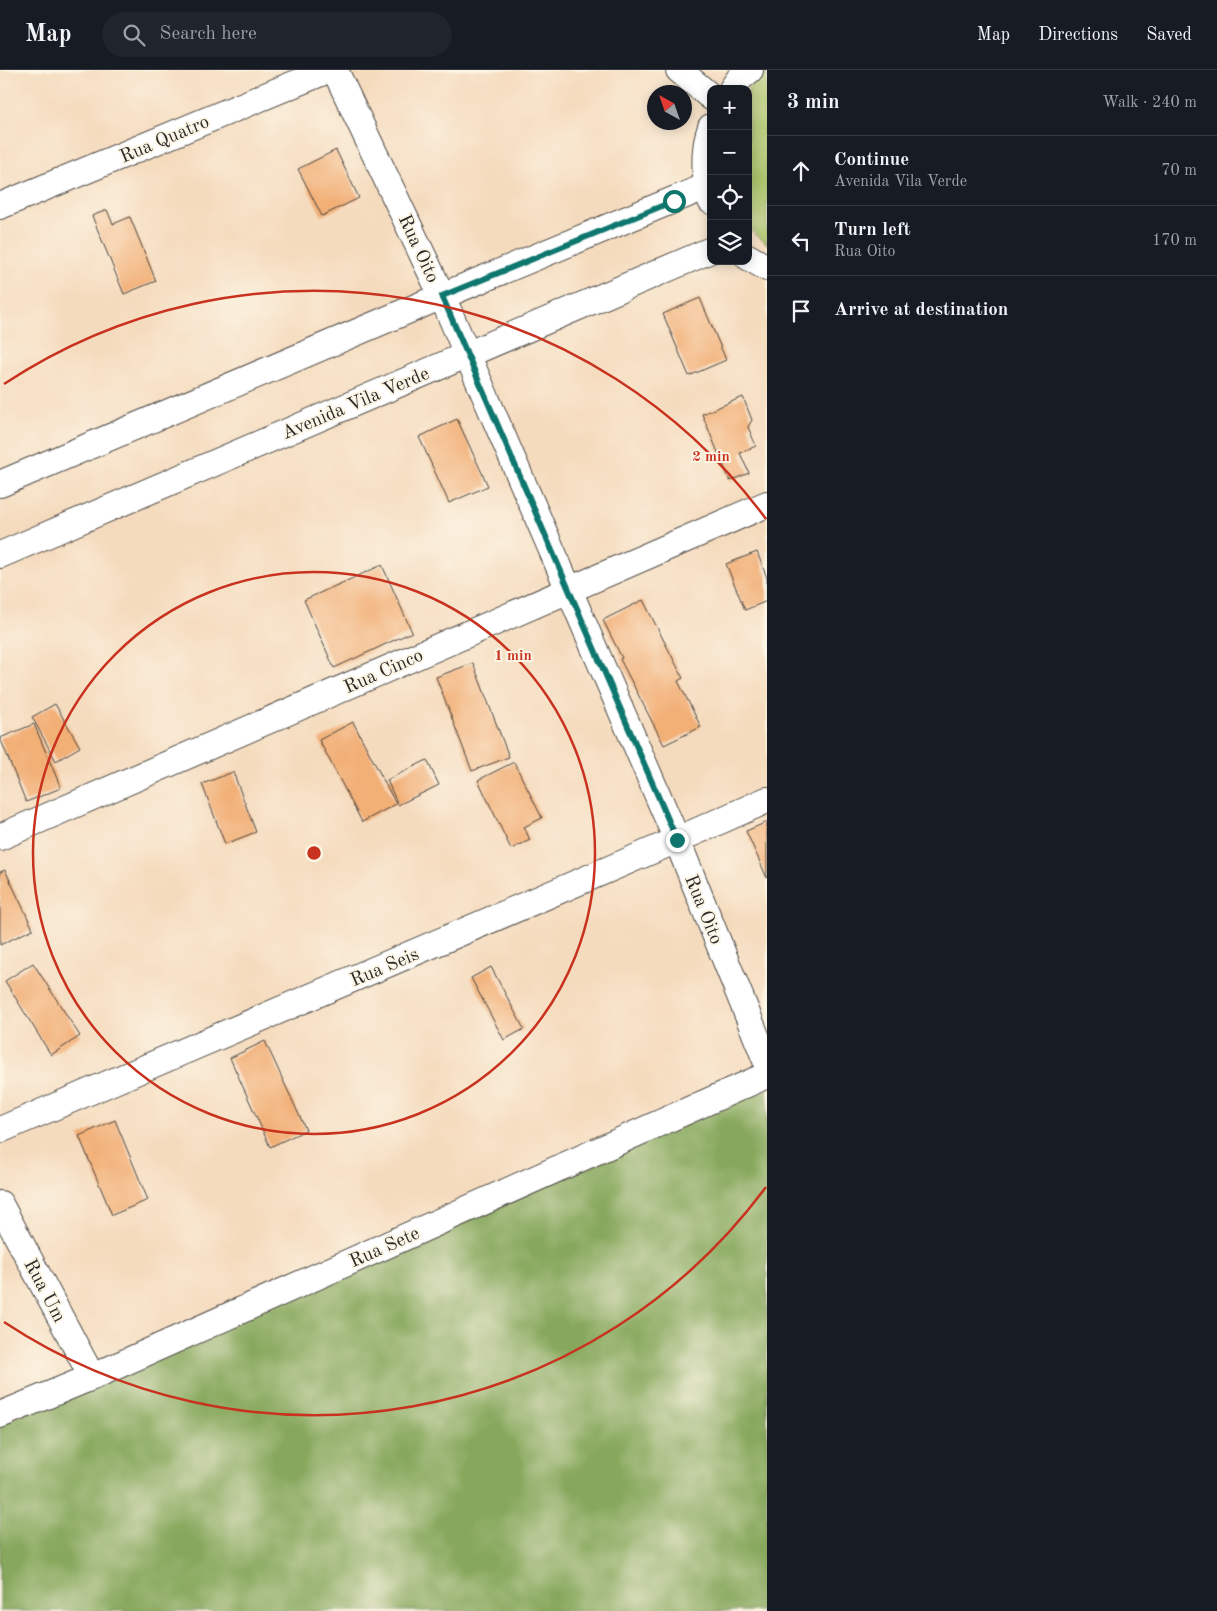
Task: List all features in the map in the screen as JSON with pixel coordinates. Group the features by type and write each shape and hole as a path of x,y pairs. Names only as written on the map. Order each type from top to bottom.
{"street":[{"name":"Rua Quatro","path":"0,206 328,70"},
{"name":"Rua Oito","path":"335,70 442,296 570,589 677,840 767,1063"},
{"path":"679,70 707,94"},
{"path":"735,85 750,70"},
{"path":"707,175 705,153 710,130"},
{"path":"0,484 442,296 674,201 707,193"},
{"name":"Avenida Vila Verde","path":"0,555 707,252"},
{"path":"752,259 767,268"},
{"name":"Rua Cinco","path":"0,838 767,504"},
{"name":"Rua Seis","path":"0,1130 767,800"},
{"name":"Rua Sete","path":"0,1415 92,1377 767,1075"},
{"name":"Rua Um","path":"0,1204 92,1377"}],"green space":[{"path":"767,71 767,244 752,231 751,85"},
{"path":"767,1089 767,1611 0,1611 0,1424"}],"building":[{"path":"336,150 359,198 322,216 298,169"},
{"path":"107,210 113,224 130,217 156,281 124,294 92,216"},
{"path":"700,298 726,360 689,376 663,314"},
{"path":"743,397 752,420 748,427 756,446 740,453 749,473 730,481 702,414"},
{"path":"457,419 488,486 449,503 419,437"},
{"path":"757,552 767,578 767,601 745,610 726,564"},
{"path":"382,565 412,632 334,668 304,600"},
{"path":"643,600 683,678 678,681 701,727 664,745 620,659 622,658 603,620"},
{"path":"473,663 509,757 472,771 436,677"},
{"path":"55,704 80,747 56,761 32,717"},
{"path":"353,722 396,804 362,822 319,740"},
{"path":"34,724 61,788 26,802 0,738"},
{"path":"427,760 439,785 398,805 387,780"},
{"path":"514,762 542,818 524,827 530,840 511,849 478,780"},
{"path":"233,772 256,832 225,844 202,784"},
{"path":"767,822 767,878 746,831"},
{"path":"5,870 33,929 0,945 0,872"},
{"path":"33,963 80,1036 51,1055 5,981"},
{"path":"491,967 524,1029 504,1040 471,978"},
{"path":"265,1041 306,1130 270,1147 230,1058"},
{"path":"115,1120 148,1200 112,1215 79,1136"}],"route":[{"path":"674,201 442,296 677,840"}]}
